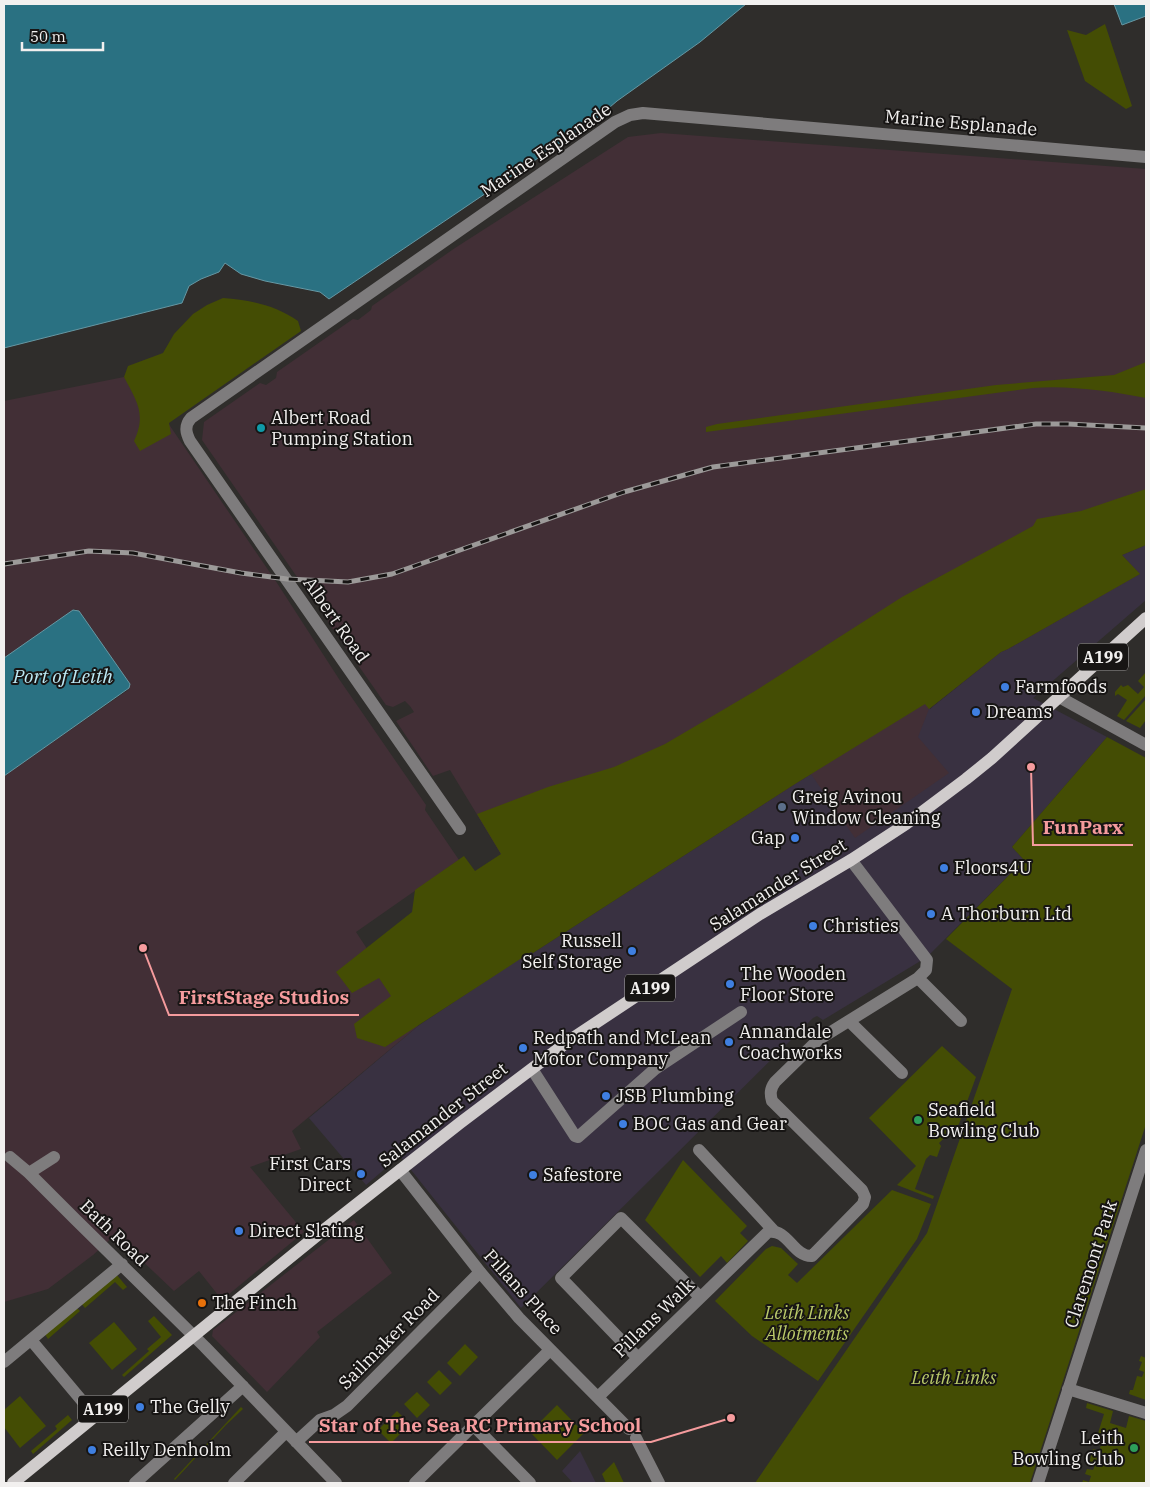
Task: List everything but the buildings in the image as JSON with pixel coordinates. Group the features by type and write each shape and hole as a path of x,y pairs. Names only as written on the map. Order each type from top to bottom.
{"main road":[{"name":"A199","path":"1060,697 1146,618"},
{"name":"Salamander Street","path":"13,1483 400,1170 532,1068 570,1040 760,914 851,860 906,824 966,779 1060,697"}],"street":[{"name":"Marine Esplanade","path":"186,430 187,423 191,418 615,122 630,115 652,114 1146,157"},
{"name":"Albert Road","path":"186,430 190,441 460,829"},
{"path":"1060,697 1146,745"},
{"path":"699,1150 774,1231 781,1234 807,1256 812,1256 863,1204 865,1197 862,1190 772,1102 770,1096 771,1088 775,1082 818,1040 918,978 926,970 927,960 851,860"},
{"path":"918,978 961,1021"},
{"path":"532,1068 575,1136 578,1137 656,1069 741,1012"},
{"path":"849,1021 902,1073"},
{"name":"Claremont Park","path":"1038,1483 1068,1389 1140,1187 1146,1150"},
{"name":"Bath Road","path":"10,1157 29,1173 74,1220 122,1264 336,1483"},
{"path":"29,1173 54,1157"},
{"name":"Pillans Place","path":"400,1170 480,1272 519,1318 632,1433 659,1483"},
{"path":"638,1358 562,1278 621,1218 700,1298"},
{"name":"Pillans Walk","path":"598,1397 768,1232 774,1231"},
{"path":"4,1362 122,1264"},
{"name":"Sailmaker Road","path":"296,1442 320,1420 334,1415 347,1406 480,1272"},
{"path":"31,1340 83,1402"},
{"path":"415,1483 550,1350"},
{"path":"135,1483 243,1386"},
{"path":"1068,1389 1146,1413"},
{"path":"474,1426 530,1483"},
{"path":"234,1483 286,1432"}],"shaded area":[{"path":"661,133 1146,169 1146,545 1122,555 1140,574 1001,652 929,709 918,737 949,773 855,838 811,774 717,834 501,854 450,770 433,776 396,721 414,712 410,706 405,701 393,707 386,705 328,622 332,611 324,597 309,592 304,587 202,440 204,422 260,383 266,385 276,378 277,372 353,319 358,320 371,310 372,306 455,248 628,137"},
{"path":"124,377 168,423 277,583 339,679 426,805 425,810 459,860 356,932 418,1026 292,1131 301,1149 250,1167 304,1232 222,1300 199,1271 174,1291 115,1235 93,1255 48,1289 4,1302 4,776 128,690 75,609 4,658 4,401"},
{"path":"1146,545 1146,600 1033,698 1107,737 1012,847 1024,860 927,957 823,1020 817,1016 813,1018 521,1308 400,1156 366,1185 309,1118 418,1026 531,951 533,953 795,784 925,704 930,709 1001,652 1139,574 1122,555"},
{"path":"354,1220 392,1273 317,1332 320,1337 267,1392 212,1336 213,1330"},
{"path":"580,1451 596,1483 573,1483 562,1471"}],"green space":[{"path":"1105,24 1132,106 1126,109 1085,81 1067,30 1086,35"},
{"path":"223,298 243,300 271,307 298,321 301,331 169,423 171,434 140,451 134,441 140,423 140,415 136,400 124,377 128,366 163,353 174,334 193,314"},
{"path":"1146,362 1146,398 1090,389 1033,388 706,432 706,427 717,424 996,385 1114,375"},
{"path":"1146,489 1146,545 1122,555 1140,574 1001,652 929,709 925,704 795,784 385,1047 357,1038 354,1024 391,996 379,978 352,993 336,972 412,912 415,890 464,856 475,871 501,854 477,814 548,787 614,767 665,744 755,691 902,597 1033,526 1037,519 1081,511"},
{"path":"1146,672 1146,695 1124,720 1117,716 1127,700 1118,694 1115,696 1115,692 1121,685 1123,687 1128,685 1138,694 1144,687 1138,681"},
{"path":"1146,699 1146,720 1140,728 1126,721"},
{"name":"Leith Links","path":"1107,737 1146,758 1146,1124 1030,1483 755,1483 927,1233 1012,989 946,939 1024,860 1012,847"},
{"path":"942,1046 976,1077 959,1124 939,1143 941,1146 937,1157 930,1155 926,1159 915,1189 934,1196 933,1199 897,1185 916,1166 869,1118"},
{"path":"683,1160 747,1226 740,1233 748,1241 727,1263 721,1256 700,1277 645,1220"},
{"name":"Leith Links Allotments","path":"892,1190 931,1204 917,1239 818,1381 752,1336 715,1301 766,1249 772,1246 781,1248 798,1264 788,1275 797,1283"},
{"path":"116,1274 127,1287 123,1290 115,1282 85,1308 80,1302"},
{"path":"76,1307 80,1311 48,1339 44,1333"},
{"path":"154,1316 172,1335 124,1377 122,1375 149,1351 147,1349 161,1337 148,1321"},
{"path":"114,1322 137,1349 112,1370 89,1343"},
{"path":"465,1344 478,1357 460,1376 447,1363"},
{"path":"1141,1356 1146,1358 1146,1400 1129,1394 1130,1390 1133,1390 1137,1376 1142,1377 1144,1372 1139,1370 1142,1362 1139,1361"},
{"path":"439,1370 452,1383 440,1395 427,1382"},
{"path":"417,1392 430,1405 417,1418 404,1404"},
{"path":"20,1396 46,1426 20,1448 4,1427 4,1410"},
{"path":"1087,1403 1113,1411 1110,1423 1126,1428 1129,1416 1146,1421 1146,1483 1082,1483 1083,1480 1089,1482 1091,1476 1085,1474 1087,1469 1093,1470 1095,1465 1089,1463 1093,1449 1099,1451 1101,1445 1095,1443 1104,1414 1086,1408"},
{"path":"557,1405 584,1433 557,1460 530,1432"},
{"path":"241,1407 243,1409 175,1480 174,1479"},
{"path":"397,1411 410,1424 391,1443 378,1430"},
{"path":"68,1415 72,1420 33,1454 31,1451 57,1429 55,1426"},
{"path":"614,1462 624,1483 606,1483 602,1474"}],"water":[{"path":"4,4 746,4 700,42 617,101 596,119 329,299 320,292 241,274 225,263 219,272 189,286 182,303 4,348"},
{"path":"1114,4 1146,4 1146,16 1122,25"},
{"name":"Port of Leith","path":"73,610 79,611 130,684 129,688 4,776 4,658"}],"railway":[{"path":"4,564 89,551 133,553 241,573 287,579 348,582 392,574 624,492 713,467 1036,424 1146,428"}],"place":[{"name":"Albert Road Pumping Station","path":"261,428"},
{"name":"Farmfoods","path":"1005,687"},
{"name":"Dreams","path":"976,712"},
{"name":"FunParx","path":"1031,767"},
{"name":"Greig Avinou Window Cleaning","path":"782,807"},
{"name":"Gap","path":"795,838"},
{"name":"Floors4U","path":"944,868"},
{"name":"A Thorburn Ltd","path":"931,914"},
{"name":"Christies","path":"813,926"},
{"name":"FirstStage Studios","path":"143,948"},
{"name":"Russell Self Storage","path":"632,951"},
{"name":"The Wooden Floor Store","path":"730,984"},
{"name":"Annandale Coachworks","path":"729,1042"},
{"name":"Redpath and McLean Motor Company","path":"523,1048"},
{"name":"JSB Plumbing","path":"606,1096"},
{"name":"Seafield Bowling Club","path":"918,1120"},
{"name":"BOC Gas and Gear","path":"623,1124"},
{"name":"First Cars Direct","path":"361,1174"},
{"name":"Safestore","path":"533,1175"},
{"name":"Direct Slating","path":"239,1231"},
{"name":"The Finch","path":"202,1303"},
{"name":"The Gelly","path":"140,1407"},
{"name":"Star of The Sea RC Primary School","path":"731,1418"},
{"name":"Leith Bowling Club","path":"1134,1448"},
{"name":"Reilly Denholm","path":"92,1450"}]}
